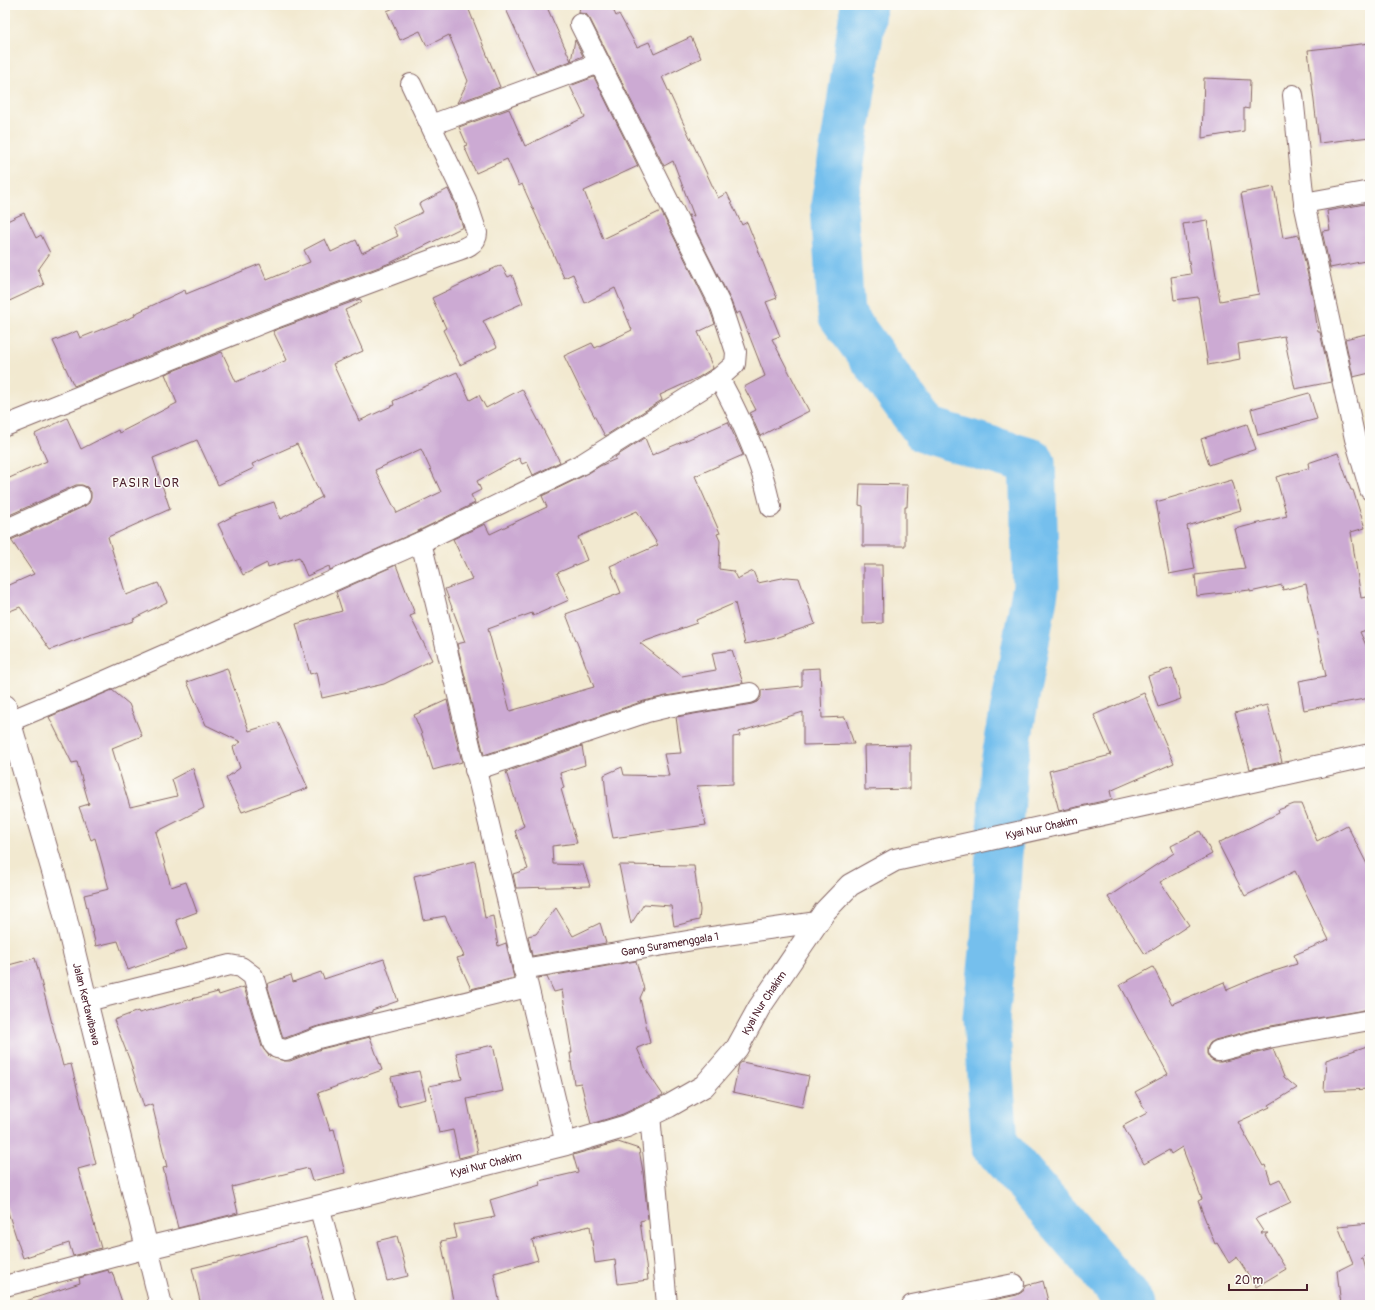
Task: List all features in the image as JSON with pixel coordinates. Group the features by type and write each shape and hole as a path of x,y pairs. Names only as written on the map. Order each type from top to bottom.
{"street":[{"path":"8,714 105,681 421,542 582,464 719,378 736,364 736,352 721,306 580,24"},
{"path":"431,125 600,63"},
{"path":"5,426 270,320 474,243 477,238 477,233 466,200 411,84"},
{"path":"1293,95 1304,203 1363,437 1370,490"},
{"path":"1304,203 1370,191"},
{"path":"719,378 734,407 764,478 771,507"},
{"path":"5,530 80,496"},
{"path":"421,542 566,1144"},
{"path":"475,770 647,712 750,693"},
{"name":"Jalan Kertawibawa","path":"8,714 61,899 161,1305"},
{"name":"Kyai Nur Chakim","path":"147,1248 566,1144 627,1126 669,1106 704,1086 737,1048 759,1008 825,912 850,885 895,860 1370,754"},
{"name":"Gang Suramenggala 1","path":"87,1001 230,965 241,967 253,976 273,1044 277,1048 286,1050 318,1038 525,978 705,938 817,922"},
{"path":"1218,1051 1268,1038 1370,1020"},
{"path":"650,1115 667,1305"},
{"path":"319,1206 346,1305"},
{"path":"5,1286 147,1248"},
{"path":"912,1305 1014,1284"}],"building":[{"path":"400,5 467,5 500,87 457,103 468,81 449,35 427,46 420,31 400,40 387,11"},
{"path":"504,5 546,5 571,61 536,74"},
{"path":"580,5 611,5 616,16 619,14 637,47 649,42 654,54 691,37 701,58 662,77 718,198 727,193 742,225 747,222 777,298 766,302 780,336 772,339 809,411 760,436 750,413 756,410 744,387 765,376 740,312 736,314 688,215 694,216 673,161 664,166 590,19 586,14 579,13"},
{"path":"575,40 583,56 571,61"},
{"path":"1370,43 1370,137 1319,143 1308,50"},
{"path":"594,77 638,166 584,191 603,239 661,211 710,310 715,324 698,332 713,368 699,377 660,395 662,400 605,436 564,356 592,343 595,348 632,330 615,288 585,303 573,274 564,278 522,184 519,186 507,159 476,173 464,146 467,145 459,127 509,109 525,146 585,117 570,86"},
{"path":"1204,78 1250,80 1249,109 1244,108 1244,131 1202,138"},
{"path":"1274,187 1283,238 1299,235 1313,298 1318,332 1320,332 1331,382 1295,389 1284,336 1238,344 1240,359 1208,365 1198,297 1174,300 1171,277 1191,274 1183,224 1207,220 1220,301 1259,294 1241,193"},
{"path":"448,189 463,227 390,263 263,310 74,386 53,341 77,331 80,338 135,316 134,314 185,290 186,294 260,264 267,280 310,262 304,250 325,239 331,252 356,240 362,253 398,236 393,226 423,212 419,204"},
{"path":"1370,203 1370,260 1330,268 1322,231 1330,230 1327,211"},
{"path":"24,213 36,238 41,235 50,253 38,270 44,285 5,303 5,222"},
{"path":"501,265 508,277 512,275 523,303 483,321 497,347 460,365 443,330 446,328 432,298"},
{"path":"360,299 362,302 345,310 363,351 333,364 359,421 394,405 393,401 457,372 470,400 479,395 486,408 522,389 560,462 533,475 527,462 522,464 519,458 477,481 481,490 471,495 475,503 416,532 330,570 329,566 307,576 299,557 268,567 267,563 243,575 218,524 233,516 274,502 280,519 322,497 297,444 252,464 254,468 218,485 197,440 153,458 170,509 108,537 126,595 158,583 167,602 133,619 134,621 86,636 50,650 20,607 5,613 5,587 34,574 11,540 85,506 89,503 91,492 87,487 76,485 5,517 5,480 47,461 35,434 67,418 81,449 118,430 119,433 177,403 165,374 222,352 236,382 287,360 273,331","holes":["421,449 441,492 397,513 375,470"]},
{"path":"1370,333 1370,373 1353,377 1345,339"},
{"path":"1309,393 1317,419 1258,435 1251,409"},
{"path":"728,422 743,455 695,476 720,533 717,534 720,541 719,569 733,571 737,579 753,571 758,583 787,577 799,578 815,624 772,639 745,644 735,603 696,620 697,623 640,643 682,676 716,670 712,653 732,650 743,683 644,701 484,755 457,644 465,642 445,589 472,579 453,539 485,524 490,534 547,507 542,496 616,459 615,457 645,438 652,455","holes":["637,511 658,545 610,566 621,593 566,614 594,687 510,711 488,629 532,613 533,616 569,600 557,573 587,560 578,537"]},
{"path":"1247,424 1256,449 1209,465 1201,439"},
{"path":"1338,453 1351,490 1353,490 1365,528 1351,532 1361,598 1366,597 1370,611 1370,629 1360,632 1370,654 1370,698 1304,710 1299,681 1326,676 1306,584 1283,590 1282,585 1250,592 1250,590 1197,596 1195,575 1245,569 1235,529 1287,516 1276,477 1309,468 1308,463"},
{"path":"1232,480 1241,510 1187,526 1195,569 1169,574 1156,502"},
{"path":"860,484 908,485 907,507 905,507 905,546 863,546 863,506 859,505"},
{"path":"396,565 415,614 410,616 432,660 384,684 322,698 317,672 310,674 296,624 342,611 336,592"},
{"path":"863,565 882,565 883,623 863,624"},
{"path":"227,668 249,731 278,722 308,788 242,812 226,778 240,768 233,747 241,742 206,725 187,682"},
{"path":"820,668 822,718 845,717 854,744 803,745 803,712 739,732 740,736 733,737 733,784 697,786 706,825 613,838 608,813 604,775 622,767 624,775 669,776 664,754 681,753 676,717 752,704 757,702 761,697 761,690 802,686 802,669"},
{"path":"1172,668 1181,699 1158,707 1148,676"},
{"path":"112,690 129,704 142,736 112,748 130,807 177,796 172,779 193,768 204,808 156,832 171,887 186,882 197,912 176,920 187,949 128,970 118,941 96,946 84,895 109,889 95,838 91,840 79,807 89,804 77,762 72,763 49,717"},
{"path":"1144,693 1174,763 1110,791 1112,799 1059,811 1049,771 1111,755 1094,715"},
{"path":"447,700 462,762 433,770 414,715"},
{"path":"1267,705 1282,762 1250,769 1235,713"},
{"path":"910,745 910,789 865,790 864,746"},
{"path":"582,746 585,765 560,773 564,788 561,789 577,843 552,846 553,864 583,865 590,886 516,888 513,874 528,869 515,831 524,826 506,772"},
{"path":"1294,804 1302,804 1317,841 1347,825 1370,870 1370,1009 1265,1027 1215,1040 1210,1043 1207,1048 1207,1054 1210,1059 1215,1062 1221,1062 1273,1049 1284,1077 1297,1088 1269,1105 1270,1107 1238,1122 1263,1166 1265,1165 1271,1183 1280,1179 1291,1202 1255,1219 1263,1231 1260,1233 1268,1233 1265,1235 1286,1269 1256,1287 1237,1257 1229,1263 1217,1243 1215,1244 1198,1201 1202,1199 1182,1147 1171,1154 1169,1150 1144,1164 1123,1126 1147,1113 1135,1092 1168,1074 1120,985 1153,967 1172,1004 1224,982 1227,990 1265,974 1297,964 1294,955 1329,940 1295,871 1245,896 1218,843 1279,813 1278,810"},
{"path":"1200,831 1212,854 1160,882 1189,925 1145,954 1108,897 1174,853 1171,846"},
{"path":"475,861 485,918 493,916 498,946 506,943 514,978 471,989 457,958 464,956 445,916 423,920 414,876"},
{"path":"619,865 694,866 700,910 699,920 674,926 671,906 644,904 631,924"},
{"path":"556,908 573,936 600,923 606,943 532,956 528,936 536,934"},
{"path":"35,958 63,1066 71,1064 96,1164 78,1169 101,1248 73,1256 69,1243 23,1258 5,1203 5,966"},
{"path":"384,959 398,1001 372,1010 372,1012 315,1027 283,1038 267,984 291,975 293,982 321,972 324,979"},
{"path":"636,961 644,989 640,998 650,1043 637,1048 648,1073 663,1095 623,1114 591,1124 581,1083 574,1084 570,1053 572,1053 562,990 554,992 547,977 538,978"},
{"path":"244,987 262,1047 269,1056 284,1061 290,1061 321,1049 370,1037 382,1070 318,1093 330,1130 334,1129 345,1173 312,1181 308,1168 232,1187 238,1213 178,1228 163,1168 167,1167 152,1104 144,1107 130,1061 114,1020 138,1011 139,1013 218,992 219,995"},
{"path":"493,1045 503,1091 467,1099 478,1153 459,1158 453,1130 439,1133 429,1086 462,1079 456,1053"},
{"path":"1370,1045 1370,1089 1324,1091 1326,1060"},
{"path":"742,1062 809,1076 802,1107 733,1092 739,1064"},
{"path":"419,1071 426,1099 398,1106 391,1077"},
{"path":"618,1142 639,1149 648,1219 640,1221 648,1280 618,1284 615,1260 595,1263 590,1226 532,1240 538,1260 494,1273 500,1305 454,1305 441,1241 457,1238 454,1225 495,1217 490,1200 540,1185 539,1181 578,1172 573,1155"},
{"path":"1370,1223 1370,1251 1361,1259 1363,1259 1370,1283 1370,1305 1341,1305 1337,1271 1353,1263 1338,1226"},
{"path":"397,1236 408,1276 387,1281 377,1241"},
{"path":"306,1237 325,1305 201,1305 192,1268"},
{"path":"108,1270 109,1273 112,1272 123,1305 27,1305 26,1301 80,1283 79,1278"},
{"path":"1043,1281 1049,1305 981,1305 980,1303 1017,1295 1022,1292 1025,1286"}],"waterway":[{"path":"864,5 834,205 841,314 926,430 1032,462 1036,586 1004,763 994,942 986,1018 995,1145 1133,1305"}],"district":[{"name":"PASIR LOR","path":"146,483"}]}
